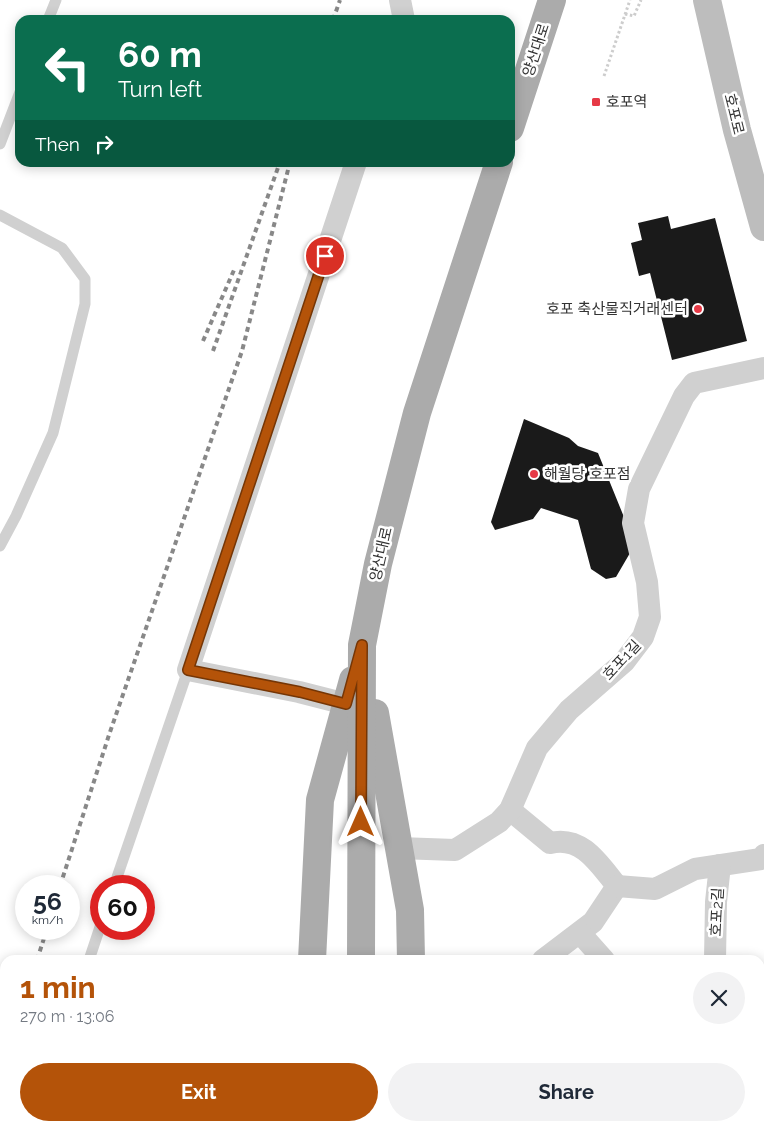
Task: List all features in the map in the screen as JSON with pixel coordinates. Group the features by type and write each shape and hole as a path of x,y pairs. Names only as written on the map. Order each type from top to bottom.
{"main road":[{"name":"양산대로","path":"515,113 552,0"},
{"name":"호포로","path":"707,0 737,130 764,227"},
{"name":"양산대로","path":"361,955 362,645 378,564 417,413 497,167"},
{"path":"312,955 320,800 362,645"},
{"path":"362,645 410,910 411,955"}],"street":[{"path":"400,0 403,15"},
{"path":"346,704 300,692 188,670 354,167"},
{"name":"호포1길","path":"399,848 455,850 499,822 510,810 537,748 569,710 624,662 643,637 650,618 647,582 633,523 639,488 684,396 694,383 764,368"},
{"path":"510,810 550,842 571,841 591,854 617,886 592,922 550,955"},
{"name":"호포2길","path":"617,886 655,889 694,869 761,859 764,855"},
{"name":"호포2길","path":"714,955 716,902 720,865"},
{"path":"580,933 600,955"}],"lane":[{"path":"50,15 56,0"},
{"path":"0,144 15,105"},
{"path":"0,215 62,248 86,279 84,304 53,433 16,516 0,546"},
{"path":"118,875 188,670"},
{"path":"91,955 96,940"}],"path":[{"path":"604,76 630,0"},
{"path":"625,14 634,16 641,0"}],"building":[{"name":"호포 축산물직거래센터","path":"668,216 671,229 715,218 747,341 672,360 650,273 639,276 631,243 642,240 638,223"},
{"path":"524,419 569,438 578,446 598,453 628,527 630,553 616,577 606,579 591,569 578,520 541,508 533,519 495,530 491,522"}],"railway":[{"path":"335,15 340,0"},
{"path":"213,351 278,167"},
{"path":"64,875 109,735 242,351 289,167"},
{"path":"203,341 234,270"},
{"path":"39,955 43,940"}],"place":[{"name":"호포역","path":"596,102"},
{"name":"호포 축산물직거래센터","path":"698,309"},
{"name":"해월당 호포점","path":"534,474"}],"route":[{"path":"325,256 188,670 300,692 346,704 362,645 361,822"}]}
